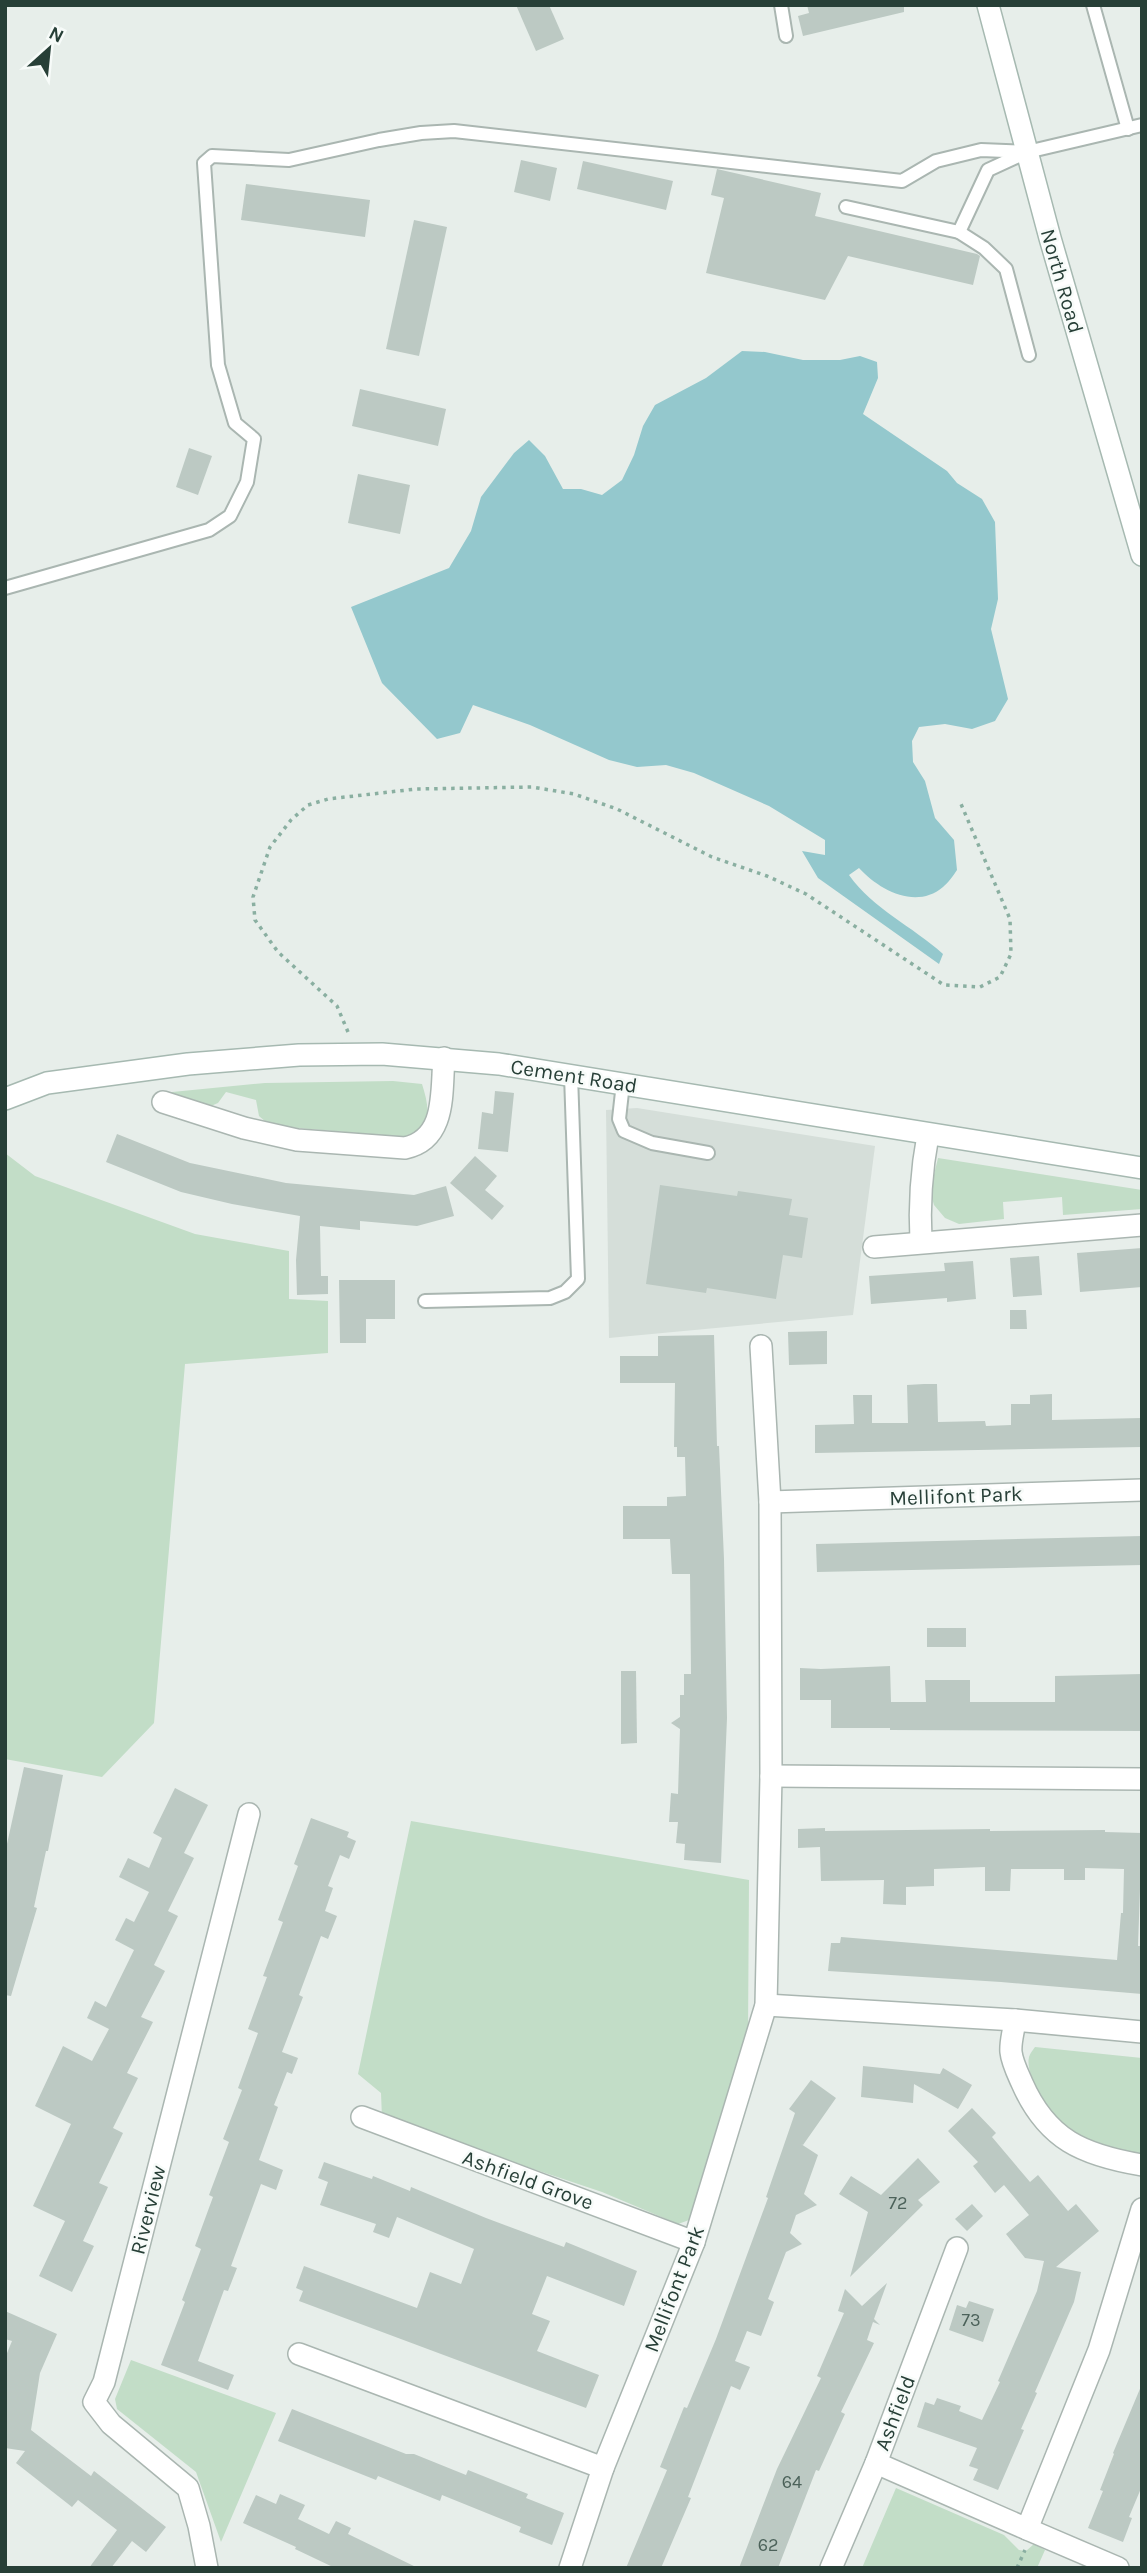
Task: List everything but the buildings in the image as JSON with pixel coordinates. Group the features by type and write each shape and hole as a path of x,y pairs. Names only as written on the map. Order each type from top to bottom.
{"street":[{"name":"North Road","path":"988,5 1111,453 1142,555"},
{"name":"Cement Road","path":"5,1099 47,1083 188,1064 299,1055 444,1058 623,1083 1142,1168"},
{"path":"163,1102 244,1128 297,1140 405,1148 418,1145 436,1126 444,1058"},
{"path":"921,1242 921,1171 928,1135"},
{"path":"874,1247 1142,1225"},
{"name":"Mellifont Park","path":"569,2568 603,2468 694,2242 766,2006 771,1776 770,1502 761,1346"},
{"name":"Mellifont Park","path":"770,1502 1142,1490"},
{"path":"771,1776 1142,1779"},
{"name":"Riverview","path":"213,2567 188,2488 111,2424 94,2402 104,2382 249,1814"},
{"path":"766,2006 1015,2020 1142,2032"},
{"path":"1015,2020 1011,2053 1029,2099 1042,2120 1062,2139 1101,2155 1142,2165"},
{"name":"Ashfield Grove","path":"362,2118 694,2242"},
{"path":"1027,2529 1099,2350 1142,2209"},
{"name":"Ashfield","path":"957,2248 876,2463 1118,2568"},
{"path":"299,2354 603,2468"},
{"path":"831,2568 876,2463"}],"lane":[{"path":"781,5 786,36"},
{"path":"1093,5 1128,129"},
{"path":"959,232 988,170 1027,152 1142,125"},
{"path":"5,587 209,530 230,516 247,482 254,439 235,423 218,365 204,163 212,156 289,160 400,136 454,131 902,181 936,160 981,150 1027,152"},
{"path":"846,207 959,232 984,248 1006,269 1029,355"},
{"path":"425,1301 550,1298 565,1292 578,1279 571,1075"},
{"path":"623,1083 619,1119 624,1131 652,1143 708,1153"}],"path":[{"path":"354,1055 350,1037 337,1006 278,952 256,920 253,897 270,847 291,820 308,804 328,799 416,789 532,788 573,794 617,809 712,857 806,894 944,985 980,987 1000,977 1011,954 1010,919 961,804"}],"shaded area":[{"path":"637,1108 875,1146 853,1315 609,1338 606,1110"}],"green space":[{"path":"393,1081 422,1084 424,1092 427,1109 425,1123 415,1134 406,1137 267,1123 259,1116 256,1100 226,1092 218,1103 204,1109 162,1093 265,1083"},
{"path":"5,1153 35,1176 195,1234 289,1251 289,1299 328,1301 328,1353 185,1364 154,1723 102,1777 5,1759"},
{"path":"938,1158 1142,1190 1142,1209 1063,1215 1062,1197 1003,1202 1004,1219 959,1224 945,1218 934,1205 930,1191"},
{"path":"411,1821 749,1880 748,2036 692,2219 678,2224 602,2192 382,2118 381,2093 358,2074"},
{"path":"1035,2047 1142,2058 1142,2155 1084,2141 1062,2128 1041,2098 1031,2075 1029,2057"},
{"path":"131,2360 276,2413 221,2542 196,2472 117,2409 115,2399"},
{"path":"896,2488 1004,2535 1019,2550 1026,2551 1034,2544 1045,2550 1037,2568 862,2568"}],"water":[{"path":"742,351 765,352 803,360 840,360 860,356 877,362 878,378 863,414 947,471 957,483 982,499 995,522 998,599 991,629 1008,699 995,721 972,729 945,724 919,727 912,741 913,762 925,781 935,818 954,840 957,870 943,887 921,897 910,897 887,890 859,868 849,875 869,898 943,954 939,964 818,878 802,851 825,855 825,840 769,806 694,773 666,765 637,767 609,760 530,725 473,705 460,733 437,739 382,683 351,607 449,568 471,531 481,497 514,453 529,440 545,456 563,489 581,489 602,495 622,480 634,455 643,426 655,405 706,378"}]}
